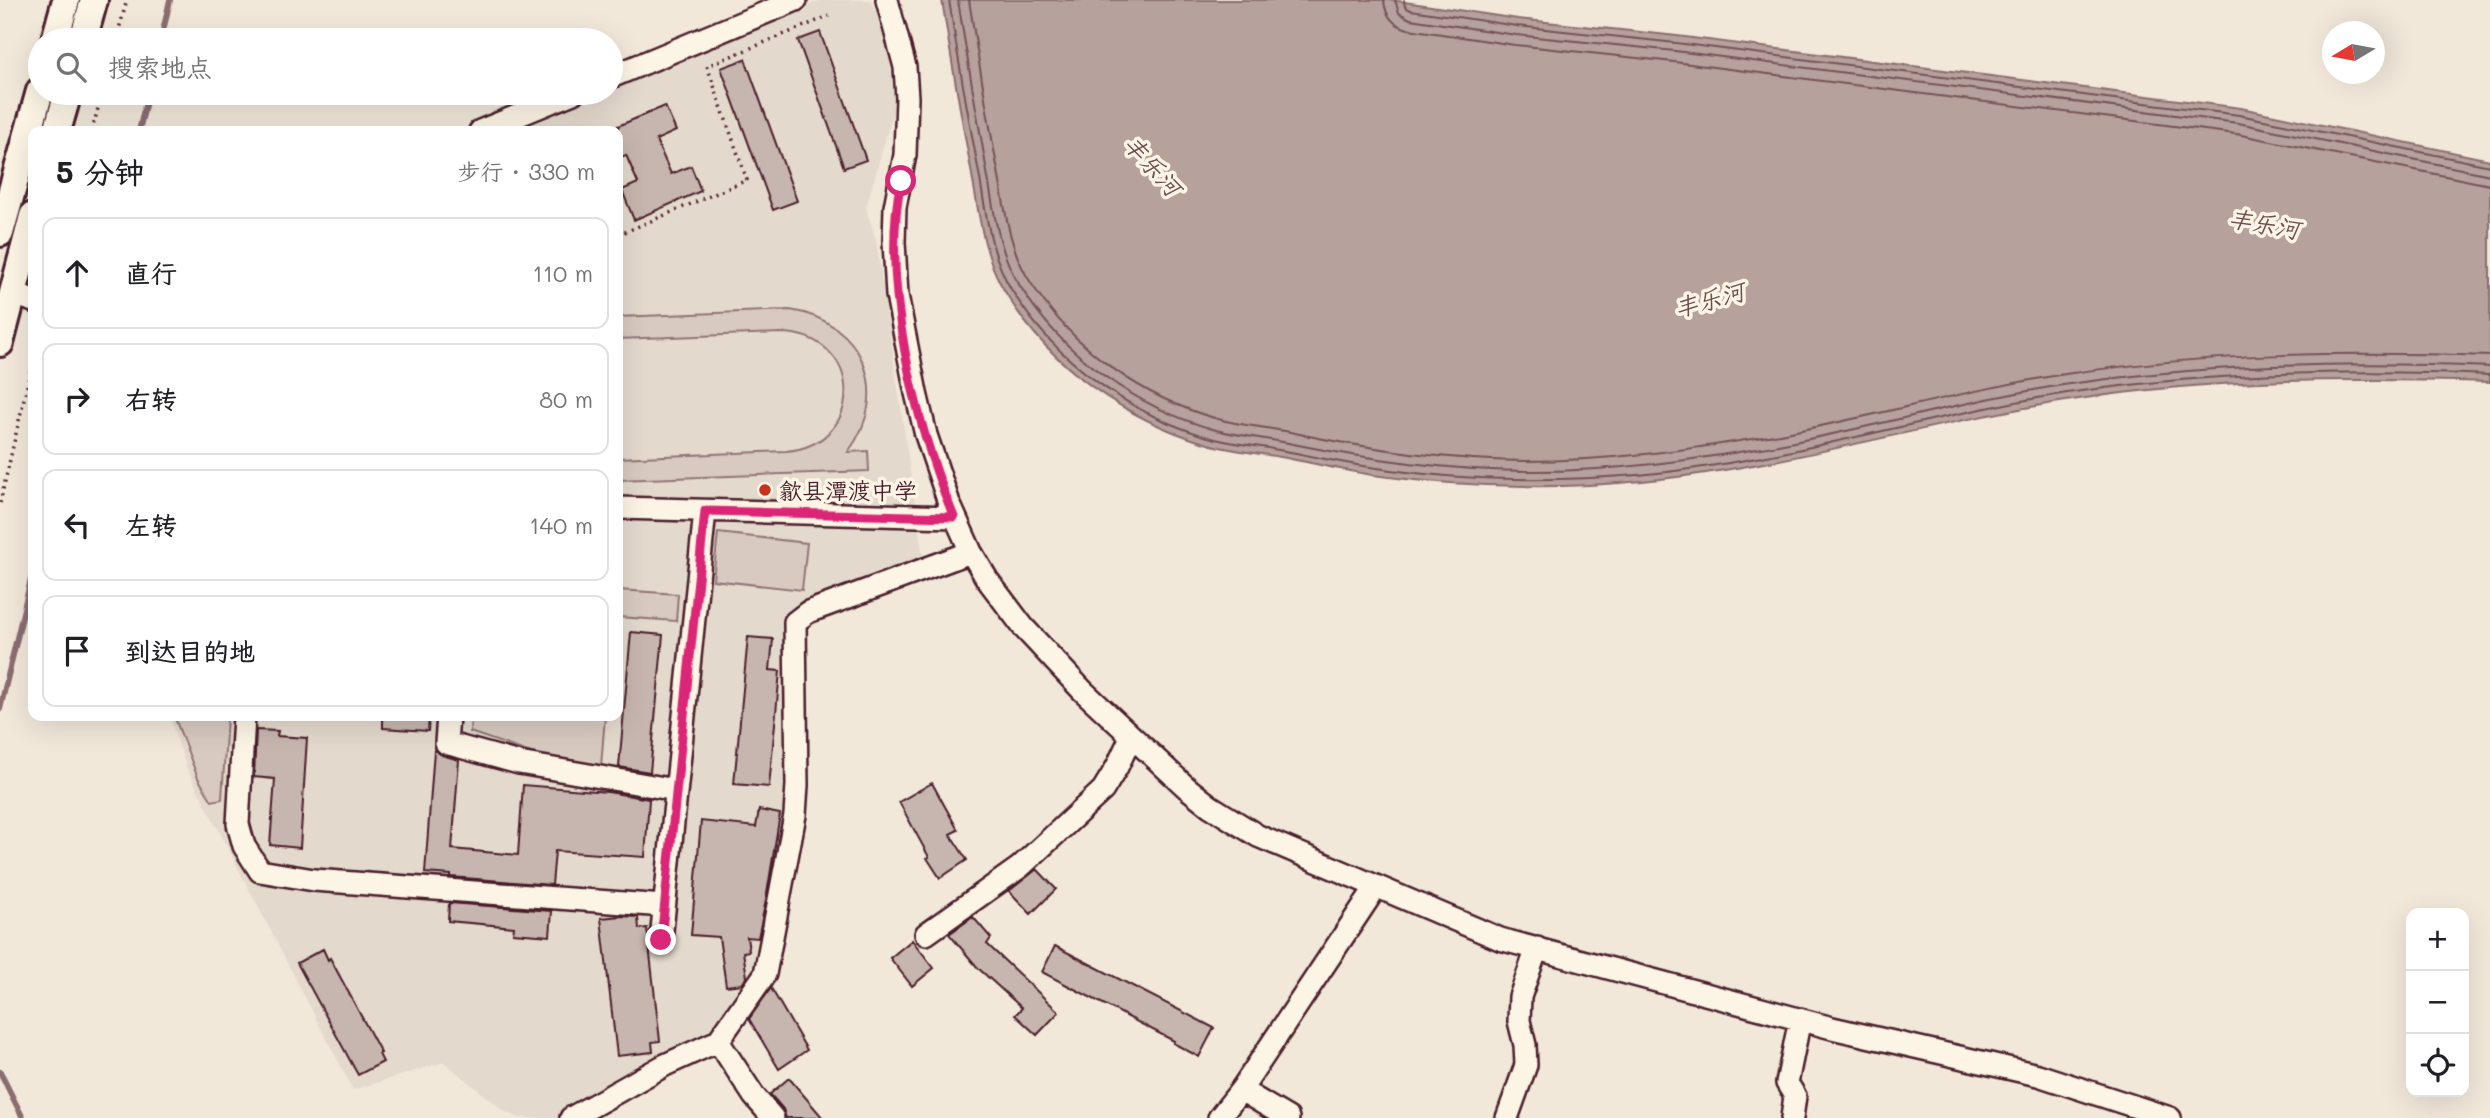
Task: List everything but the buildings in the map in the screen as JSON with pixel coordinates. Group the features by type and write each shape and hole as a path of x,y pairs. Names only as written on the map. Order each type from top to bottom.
{"main road":[{"path":"58,28 66,0"},
{"path":"86,28 94,0"},
{"path":"30,126 36,105"},
{"path":"58,126 65,105"},
{"path":"0,233 28,134"},
{"path":"0,343 22,297 28,253"}],"street":[{"path":"623,72 796,0"},
{"path":"887,0 905,67 905,155 895,207 897,295 906,349 924,425 954,517 971,552 1024,628 1131,737 1186,788 1233,822 1284,848 1500,939 1800,1019 2038,1076 2128,1112 2170,1118"},
{"path":"492,126 544,105"},
{"path":"623,508 954,517"},
{"path":"661,940 705,511"},
{"path":"572,1118 664,1065 718,1041 765,974 797,785 795,622 808,612 971,552"},
{"path":"244,721 238,824 244,846 260,871 314,880 664,906"},
{"path":"448,721 446,743 519,763 676,790"},
{"path":"926,934 1020,867 1103,790 1131,737"},
{"path":"1219,1118 1241,1090 1376,887"},
{"path":"1507,1118 1526,1065 1525,1045 1519,1021 1520,997 1537,948"},
{"path":"1792,1118 1795,1096 1787,1083 1800,1019"},
{"path":"718,1041 754,1096 773,1118"},
{"path":"1241,1090 1288,1118"}],"path":[{"path":"119,28 127,0"},
{"path":"623,233 747,180 707,66 829,16"},
{"path":"93,126 99,105"},
{"path":"0,503 28,382"}],"shaded area":[{"name":"歙县潭渡中学","path":"821,0 872,0 892,57 895,105 866,208 876,240 924,565 782,618 793,721 791,789 760,969 713,1037 560,1118 519,1118 505,1112 444,1062 353,1090 187,769 171,721 623,721 623,126 521,126 571,105 623,105 623,83"},
{"path":"790,310 815,317 836,329 852,344 863,363 869,384 868,406 861,429 848,452 868,451 869,471 623,480 623,458 786,451 813,444 831,430 842,411 845,390 841,369 828,351 808,338 781,333 623,339 623,317"},
{"path":"718,533 807,543 802,590 713,580"},
{"path":"623,590 678,594 676,621 623,617"},
{"path":"176,721 227,721 222,799 212,801 198,778"},
{"path":"471,721 605,721 601,767 563,764 470,732"}],"water":[{"name":"丰乐河","path":"942,0 1391,0 1518,19 1677,36 2241,108 2490,160 2490,382 2281,381 2176,387 2018,409 1751,466 1642,481 1574,486 1473,485 1406,479 1217,446 1177,434 1119,405 1091,386 1042,342 1004,290 991,263 983,234"}],"waterway":[{"path":"164,28 170,0"},
{"path":"140,126 145,105"},
{"path":"0,709 28,592"},
{"path":"0,1072 23,1118"}],"place":[{"name":"歙县潭渡中学","path":"765,490"}],"route":[{"path":"661,940 705,511 954,517 926,436 915,393 897,295 895,207 901,181"}]}
